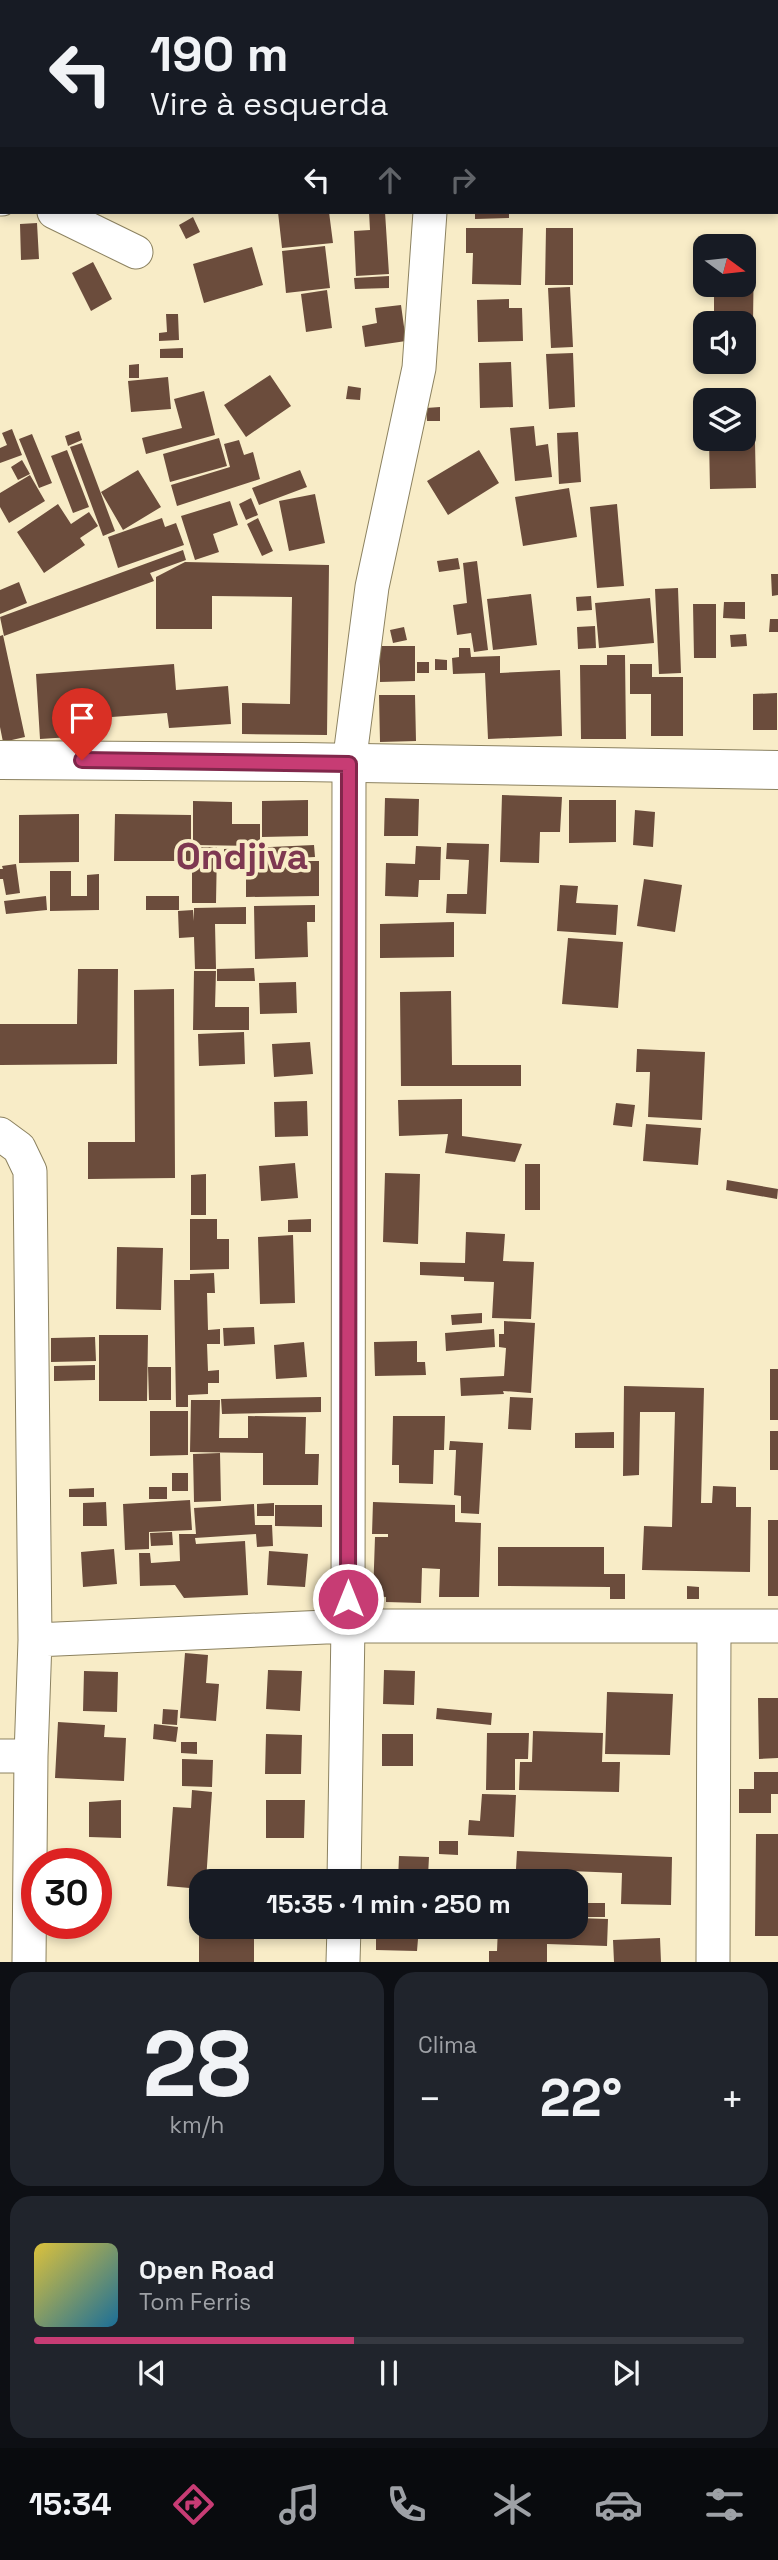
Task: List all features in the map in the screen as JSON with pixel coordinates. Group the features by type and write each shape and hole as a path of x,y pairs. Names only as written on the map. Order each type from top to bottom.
{"street":[{"path":"58,214 136,252"},
{"path":"344,1869 348,1626 349,764 372,587 419,368 430,214"},
{"path":"0,760 778,770"},
{"path":"0,1134 19,1148 30,1171 35,1640 15,1756 29,1962"},
{"path":"35,1640 348,1626 778,1626"},
{"path":"713,1962 714,1626"},
{"path":"343,1962 344,1939"}],"building":[{"path":"278,214 329,214 333,243 282,248"},
{"path":"369,214 385,214 389,274 356,276 354,231 370,230"},
{"path":"475,214 509,214 509,218 475,219"},
{"path":"193,217 200,232 186,239 179,225"},
{"path":"37,223 39,259 21,260 20,224"},
{"path":"466,228 523,228 521,285 472,284 473,253 466,253"},
{"path":"546,228 573,228 573,285 545,285"},
{"path":"325,246 330,288 286,293 282,251"},
{"path":"252,247 263,285 204,303 193,264"},
{"path":"93,262 112,299 91,311 72,273"},
{"path":"389,276 389,288 355,289 354,278"},
{"path":"570,287 573,347 551,348 548,288"},
{"path":"327,290 332,328 306,332 301,294"},
{"path":"714,298 753,298 753,311 714,311"},
{"path":"509,299 509,308 522,308 523,341 478,342 477,300"},
{"path":"401,305 406,341 365,347 362,326 377,323 375,308"},
{"path":"166,314 178,314 179,340 159,341 159,333 167,332"},
{"path":"183,348 183,358 160,358 160,349"},
{"path":"573,353 575,407 549,409 546,354"},
{"path":"511,362 513,407 480,408 479,363"},
{"path":"139,364 139,378 129,378 129,365"},
{"path":"270,375 291,406 246,437 224,405"},
{"path":"168,377 171,409 131,412 128,381"},
{"path":"348,386 361,388 360,400 346,399"},
{"path":"204,391 215,435 146,454 142,438 182,428 174,399"},
{"path":"440,407 440,421 427,421 426,408"},
{"path":"534,426 536,446 548,444 552,477 515,481 510,428"},
{"path":"12,429 22,455 0,463 0,448 7,445 2,433"},
{"path":"79,431 82,440 68,446 65,436"},
{"path":"578,432 581,482 559,484 557,433"},
{"path":"32,434 52,483 39,488 19,439"},
{"path":"219,438 227,466 170,482 163,454"},
{"path":"239,440 244,455 253,452 260,479 177,506 171,485 230,467 224,444"},
{"path":"82,443 115,531 103,536 70,447"},
{"path":"67,450 89,507 73,513 51,456"},
{"path":"479,450 499,483 448,515 427,481"},
{"path":"709,451 755,451 756,488 710,489"},
{"path":"22,460 30,474 18,480 11,467"},
{"path":"138,470 161,507 123,530 101,492"},
{"path":"300,470 307,487 259,505 252,488"},
{"path":"30,475 45,501 9,523 0,507 0,493"},
{"path":"569,488 577,537 523,546 515,497"},
{"path":"315,494 325,543 289,551 279,501"},
{"path":"251,498 258,515 246,520 239,504"},
{"path":"230,501 238,525 213,534 219,552 195,560 181,516"},
{"path":"58,504 71,524 89,512 98,526 80,538 85,545 44,573 17,532"},
{"path":"617,504 624,586 597,588 590,507"},
{"path":"162,518 165,527 176,523 184,545 118,568 108,537"},
{"path":"258,518 273,551 262,556 247,524"},
{"path":"183,550 186,560 150,573 154,581 4,636 0,617"},
{"path":"458,558 460,569 439,572 437,561"},
{"path":"477,561 488,650 474,652 471,633 457,635 453,605 467,603 463,563"},
{"path":"185,562 329,565 327,735 242,734 242,703 290,704 292,597 212,596 212,629 156,629 156,577"},
{"path":"771,574 778,574 778,595 772,596"},
{"path":"19,582 27,603 0,614 0,590"},
{"path":"678,588 681,673 659,674 655,589"},
{"path":"531,594 537,645 493,650 487,599"},
{"path":"591,596 592,610 577,611 576,597"},
{"path":"650,598 654,643 599,648 595,603"},
{"path":"724,602 745,602 745,619 723,618"},
{"path":"693,604 716,604 716,658 694,658"},
{"path":"770,619 778,619 778,632 769,632"},
{"path":"595,626 596,648 578,649 577,627"},
{"path":"404,627 407,640 393,643 390,630"},
{"path":"746,634 747,646 731,647 730,635"},
{"path":"3,635 25,737 3,742 0,727 0,636"},
{"path":"380,646 415,646 415,681 380,682"},
{"path":"459,648 470,648 471,657 500,656 500,673 560,670 562,736 488,739 485,673 453,674 452,658 459,657"},
{"path":"607,655 625,655 626,739 581,739 580,665 607,665"},
{"path":"435,659 447,660 447,670 435,670"},
{"path":"417,662 429,662 429,673 417,673"},
{"path":"174,664 176,690 228,686 231,724 169,728 167,713 70,720 71,737 40,739 36,674"},
{"path":"630,664 652,664 652,677 683,677 683,736 651,736 651,694 630,694"},
{"path":"777,693 777,730 753,730 753,694"},
{"path":"379,695 415,695 416,741 380,742"},
{"path":"502,795 562,797 560,832 540,832 539,863 500,862"},
{"path":"385,798 419,799 418,836 384,836"},
{"path":"308,800 308,836 262,837 262,801"},
{"path":"569,800 616,800 616,842 569,843"},
{"path":"193,801 232,802 232,824 260,824 260,846 193,845"},
{"path":"635,810 655,812 653,847 633,845"},
{"path":"79,814 79,862 19,863 19,815"},
{"path":"115,814 191,815 191,861 114,861"},
{"path":"447,843 489,844 486,914 446,913 447,894 467,894 469,860 446,859"},
{"path":"314,845 315,857 224,861 224,849"},
{"path":"416,846 441,847 440,880 419,880 418,897 385,896 386,863 415,864"},
{"path":"192,847 217,847 216,903 192,903"},
{"path":"246,861 319,861 319,896 246,897"},
{"path":"16,864 20,893 6,895 3,879 0,879 0,869 3,869 2,866"},
{"path":"50,871 71,871 71,896 87,896 87,875 99,874 99,910 50,911"},
{"path":"644,879 682,885 675,932 637,926"},
{"path":"560,885 578,886 576,903 618,905 616,935 557,931"},
{"path":"46,896 47,910 6,914 4,901"},
{"path":"146,896 179,896 179,910 146,910"},
{"path":"315,905 315,922 307,922 308,957 255,959 254,906"},
{"path":"246,907 246,924 215,924 216,969 195,969 194,937 179,938 178,911 193,910 194,921 194,908"},
{"path":"454,922 454,957 380,958 380,924"},
{"path":"568,938 623,942 618,1008 562,1004"},
{"path":"254,968 255,981 217,981 217,969"},
{"path":"78,969 118,969 117,1064 0,1065 0,1024 77,1024"},
{"path":"194,971 216,971 215,1007 249,1007 249,1030 193,1030"},
{"path":"296,982 297,1013 260,1014 259,983"},
{"path":"174,989 175,1178 88,1179 88,1142 135,1142 134,990"},
{"path":"451,991 452,1065 521,1065 521,1086 401,1086 400,992"},
{"path":"244,1032 245,1064 199,1066 198,1034"},
{"path":"310,1042 313,1074 274,1077 272,1044"},
{"path":"637,1049 705,1052 702,1120 648,1117 650,1072 636,1072"},
{"path":"462,1099 462,1136 522,1144 515,1162 445,1153 448,1134 399,1136 398,1100"},
{"path":"307,1101 308,1136 275,1137 274,1102"},
{"path":"616,1103 635,1105 632,1127 613,1125"},
{"path":"646,1124 701,1128 698,1165 643,1161"},
{"path":"295,1163 298,1198 261,1201 259,1166"},
{"path":"525,1164 540,1164 540,1210 525,1210"},
{"path":"385,1173 420,1174 418,1244 383,1242"},
{"path":"206,1174 206,1215 191,1215 191,1175"},
{"path":"727,1180 778,1189 777,1199 726,1190"},
{"path":"190,1219 217,1219 217,1239 229,1239 229,1269 190,1270"},
{"path":"311,1219 311,1232 288,1232 288,1220"},
{"path":"466,1232 505,1234 503,1261 534,1262 531,1319 492,1318 494,1282 464,1281 464,1277 420,1275 420,1262 465,1263"},
{"path":"293,1235 295,1303 260,1304 258,1237"},
{"path":"117,1247 163,1248 161,1310 116,1309"},
{"path":"214,1273 215,1293 207,1293 208,1330 220,1329 220,1344 207,1344 208,1371 219,1370 219,1383 208,1383 208,1394 188,1395 188,1407 176,1407 174,1280 190,1280 190,1274"},
{"path":"482,1313 482,1323 452,1325 451,1315"},
{"path":"504,1321 535,1323 531,1393 503,1391 504,1394 461,1396 460,1378 504,1376 506,1348 499,1347 499,1334 504,1334"},
{"path":"254,1327 255,1344 224,1346 223,1328"},
{"path":"494,1329 495,1347 446,1351 445,1333"},
{"path":"99,1335 148,1335 147,1401 99,1401"},
{"path":"95,1337 96,1361 51,1362 51,1338"},
{"path":"417,1341 417,1362 425,1362 426,1375 375,1376 374,1342"},
{"path":"304,1342 307,1377 276,1379 274,1345"},
{"path":"95,1365 95,1380 54,1381 54,1366"},
{"path":"148,1367 171,1367 171,1400 149,1400"},
{"path":"770,1369 778,1369 778,1420 770,1420"},
{"path":"624,1386 704,1388 701,1503 712,1503 713,1486 736,1487 736,1507 751,1507 750,1572 642,1570 644,1526 672,1527 675,1412 640,1412 639,1475 623,1476"},
{"path":"321,1397 321,1412 222,1414 221,1399"},
{"path":"510,1397 533,1398 531,1430 508,1429"},
{"path":"191,1400 220,1400 219,1438 248,1438 248,1416 306,1417 305,1454 319,1454 318,1485 263,1485 263,1453 190,1452"},
{"path":"150,1411 188,1411 188,1455 150,1456"},
{"path":"393,1416 445,1416 444,1450 434,1450 433,1484 399,1483 399,1465 392,1465"},
{"path":"770,1431 778,1431 778,1470 770,1470"},
{"path":"614,1432 614,1448 575,1448 575,1433"},
{"path":"450,1441 483,1443 479,1514 461,1513 461,1496 454,1495 456,1450 449,1450"},
{"path":"220,1453 221,1501 194,1502 193,1454"},
{"path":"172,1473 188,1473 188,1491 172,1491"},
{"path":"149,1487 167,1487 167,1499 149,1499"},
{"path":"94,1488 94,1497 69,1497 69,1489"},
{"path":"190,1500 192,1530 149,1532 149,1549 125,1550 123,1504"},
{"path":"106,1502 107,1526 83,1526 83,1503"},
{"path":"373,1502 455,1505 455,1522 481,1523 479,1597 439,1597 440,1569 422,1568 421,1603 386,1602 386,1597 373,1596 375,1537 388,1537 388,1534 372,1534"},
{"path":"274,1503 274,1516 257,1516 257,1504"},
{"path":"254,1504 255,1525 272,1525 273,1546 257,1547 256,1534 195,1538 196,1544 245,1541 248,1595 184,1598 175,1585 140,1586 139,1553 150,1553 151,1563 180,1561 179,1534 196,1534 194,1508"},
{"path":"275,1505 322,1505 322,1527 275,1526"},
{"path":"768,1520 778,1520 778,1596 768,1596"},
{"path":"172,1532 173,1545 151,1546 150,1533"},
{"path":"498,1547 604,1547 604,1574 625,1574 625,1599 610,1599 610,1587 498,1586"},
{"path":"114,1549 117,1584 83,1587 81,1552"},
{"path":"269,1551 308,1554 305,1587 267,1585"},
{"path":"687,1586 699,1587 699,1599 687,1599"},
{"path":"185,1653 208,1655 206,1683 219,1684 216,1721 180,1718"},
{"path":"268,1670 302,1671 300,1711 266,1709"},
{"path":"384,1670 415,1671 414,1705 383,1704"},
{"path":"84,1671 118,1672 117,1712 83,1711"},
{"path":"607,1692 673,1694 670,1755 605,1754"},
{"path":"758,1698 778,1698 778,1758 759,1759"},
{"path":"437,1708 492,1713 491,1725 436,1719"},
{"path":"163,1709 178,1710 177,1725 162,1724"},
{"path":"58,1722 105,1725 104,1737 126,1738 124,1781 55,1778"},
{"path":"154,1724 178,1727 176,1742 153,1739"},
{"path":"533,1731 603,1733 602,1762 620,1762 619,1792 519,1790 520,1762 532,1762"},
{"path":"487,1733 529,1733 528,1759 515,1759 515,1790 486,1790"},
{"path":"266,1734 302,1735 301,1774 265,1774"},
{"path":"382,1734 413,1734 413,1766 382,1766"},
{"path":"181,1742 197,1742 197,1754 181,1753"},
{"path":"182,1759 213,1760 212,1787 182,1786"},
{"path":"754,1772 778,1772 778,1794 771,1794 771,1813 739,1813 739,1789 754,1789"},
{"path":"192,1790 212,1792 207,1869 189,1869 189,1888 167,1886 173,1807 191,1808"},
{"path":"482,1794 516,1795 514,1837 468,1835 469,1820 480,1821"},
{"path":"121,1800 121,1838 89,1837 89,1802"},
{"path":"266,1800 305,1800 304,1838 266,1838"},
{"path":"756,1834 778,1834 778,1936 755,1936"},
{"path":"439,1841 458,1841 458,1855 439,1854"},
{"path":"517,1851 672,1857 671,1905 621,1904 622,1873 588,1872 588,1869 516,1869"},
{"path":"399,1856 429,1857 428,1869 398,1869"},
{"path":"588,1903 605,1903 605,1917 588,1917"},
{"path":"588,1918 608,1919 607,1946 547,1944 547,1962 489,1962 489,1951 497,1951 498,1939 588,1939"},
{"path":"660,1938 661,1962 614,1962 613,1940"},
{"path":"199,1939 254,1939 254,1962 199,1962"},
{"path":"376,1939 418,1939 417,1951 376,1950"}],"district":[{"name":"Ondjiva","path":"242,856"}],"route":[{"path":"82,760 349,764 348,1599"}]}
